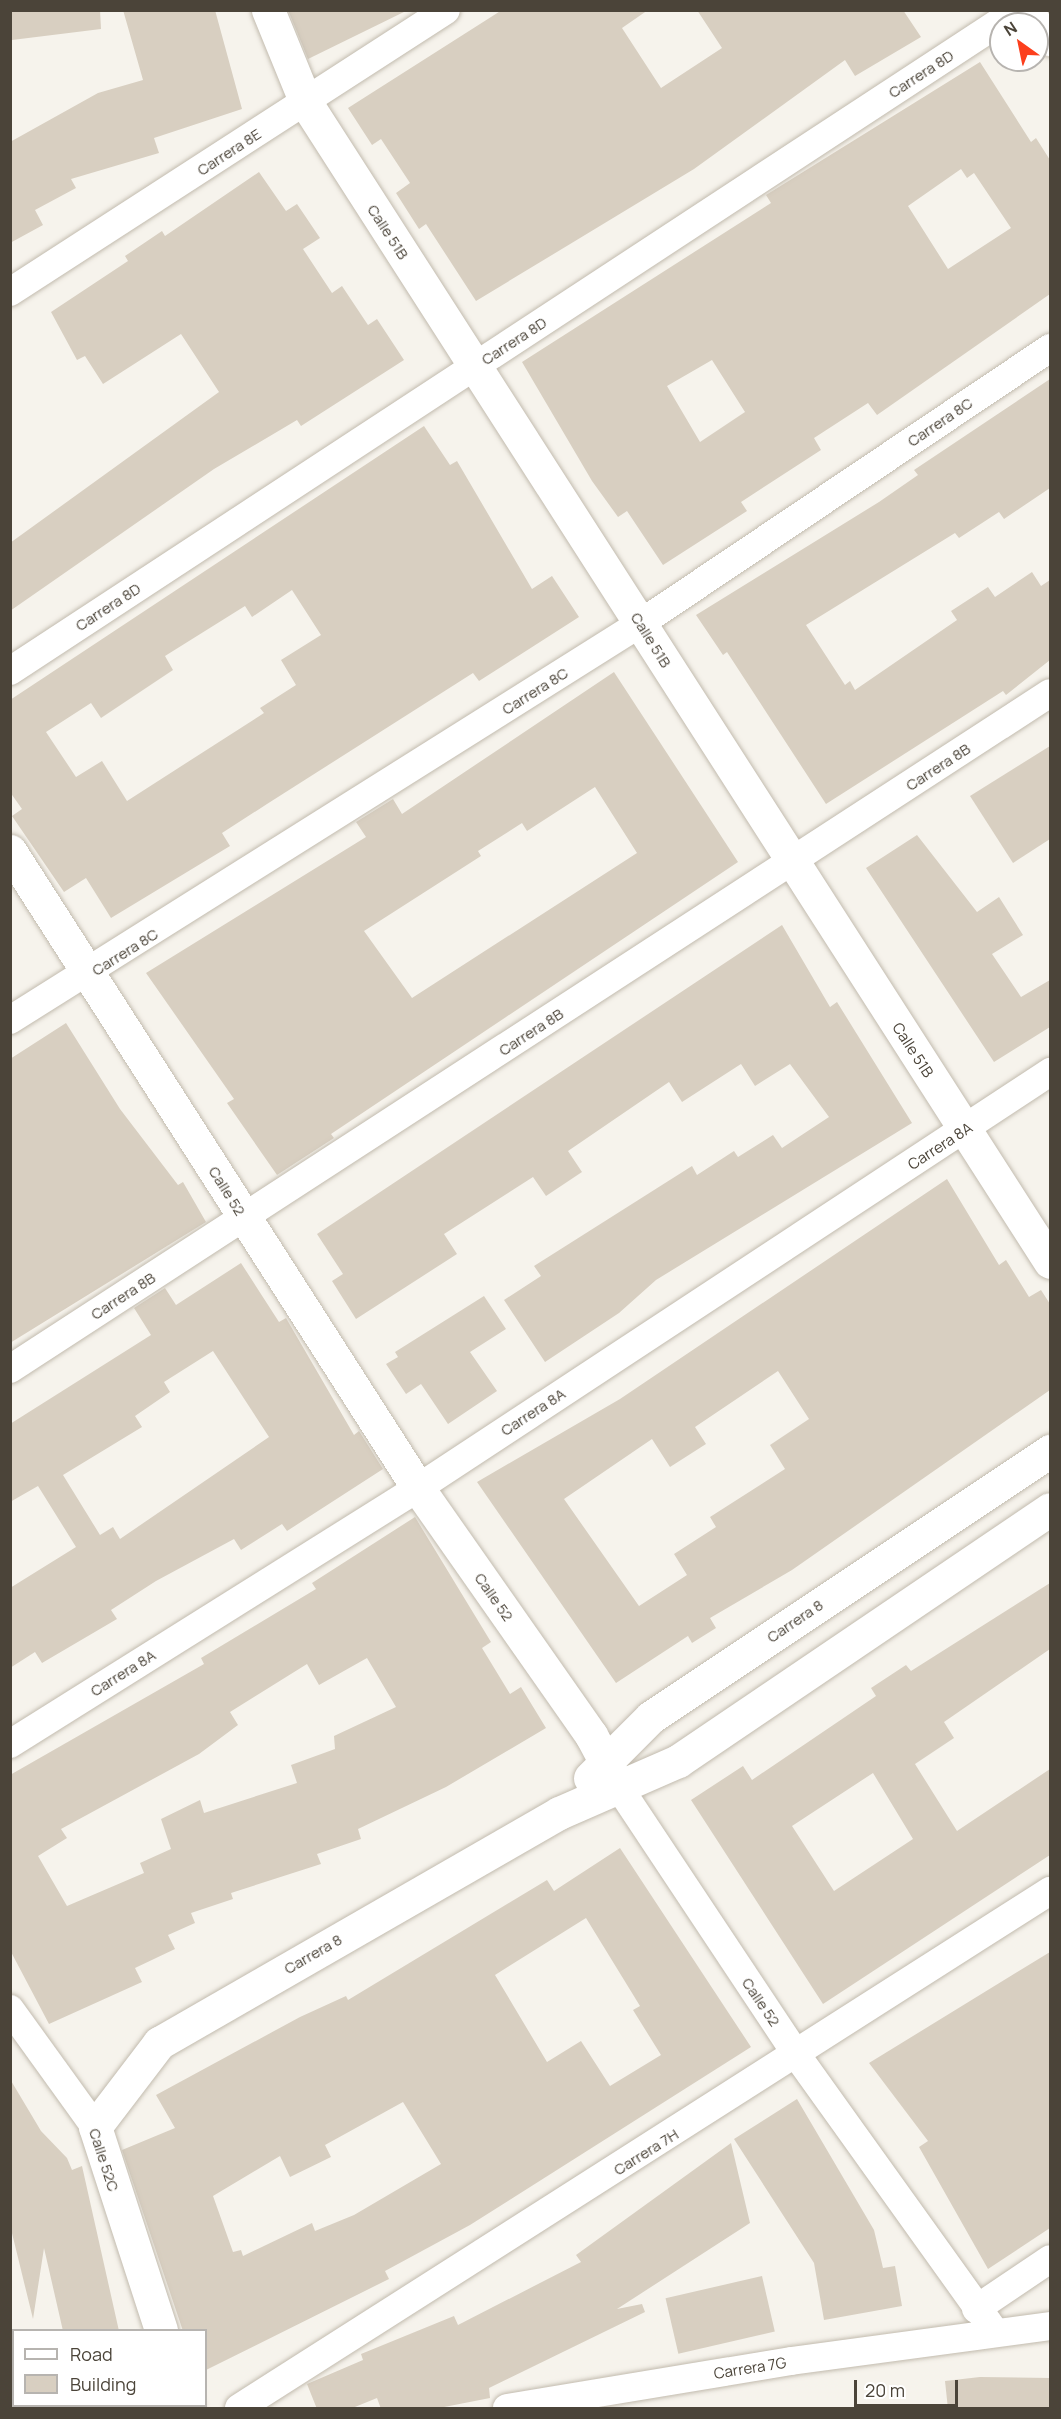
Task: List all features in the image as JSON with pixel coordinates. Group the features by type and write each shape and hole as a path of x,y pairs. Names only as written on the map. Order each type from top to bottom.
{"street":[{"name":"Calle 51B","path":"268,10 306,103 1050,1262"},
{"name":"Carrera 8E","path":"10,292 306,103 446,10"},
{"name":"Carrera 8D","path":"10,671 1018,10"},
{"path":"1030,10 1050,42"},
{"name":"Carrera 8C","path":"10,1020 91,974 641,623 1050,348"},
{"name":"Carrera 8B","path":"10,1369 1050,693"},
{"name":"Calle 52","path":"10,851 91,974 244,1218 418,1488 613,1776 798,2057 994,2331"},
{"name":"Carrera 8A","path":"10,1744 418,1488 1050,1072"},
{"name":"Carrera 8","path":"613,1776 651,1717 1050,1451"},
{"name":"Carrera 8","path":"95,2127 159,2043 559,1813 613,1776 678,1761 1050,1509"},
{"name":"Carrera 7H","path":"239,2409 798,2057 1050,1891"},
{"name":"Calle 52C","path":"10,2009 95,2127 160,2329"},
{"path":"976,2308 1050,2259"},
{"name":"Carrera 7G","path":"507,2409 994,2331 1050,2326"}],"building":[{"path":"10,10 100,10 101,29 12,40"},
{"path":"123,10 215,10 242,109 154,138 159,153 71,179 76,188 35,210 43,225 10,243 10,142 98,93 143,80"},
{"path":"288,10 408,10 308,59"},
{"path":"502,10 648,10 622,28 661,88 722,48 697,10 903,10 921,37 855,76 845,60 694,169 476,301 426,224 419,229 396,193 410,183 381,139 372,145 348,108"},
{"path":"980,62 1031,142 1036,138 1050,160 1050,294 877,415 868,403 814,438 821,450 741,502 747,511 663,565 627,511 618,517 592,481 522,362 771,203 766,195","holes":["961,169 967,178 974,173 1011,228 948,269 908,206","712,360 745,412 700,442 667,386"]},
{"path":"259,172 286,211 297,204 320,238 303,249 332,293 342,286 368,325 377,319 404,360 301,426 297,420 214,469 10,611 10,543 219,392 181,334 103,384 85,356 77,360 51,312 128,261 125,256 162,231 165,236"},
{"path":"1050,379 1050,488 1004,519 999,512 959,538 955,533 806,625 845,685 850,681 855,690 957,620 951,611 988,587 995,597 1032,572 1041,586 1050,580 1050,660 1006,695 1003,691 826,804 727,652 723,655 696,615 879,502 918,475 914,470"},
{"path":"424,426 450,465 457,461 532,589 552,576 579,617 479,681 473,673 267,804 222,833 230,846 111,918 86,878 64,892 12,816 22,809 10,792 10,700","holes":["292,590 321,635 281,660 296,685 260,708 264,713 127,801 102,761 76,777 46,732 91,703 101,718 173,670 165,656 245,606 252,617"]},
{"path":"614,672 738,862 331,1134 334,1138 277,1175 227,1103 234,1099 146,973 366,837 356,822 393,799 402,814","holes":["595,787 637,853 412,998 364,931 481,856 478,851 522,823 527,831"]},
{"path":"1050,746 1050,839 1013,863 970,796"},
{"path":"917,835 977,912 999,897 1023,935 992,954 1021,997 1050,980 1050,1027 994,1062 866,868"},
{"path":"782,925 830,1007 837,1002 912,1123 656,1280 619,1313 545,1362 504,1300 541,1276 534,1266 692,1166 697,1175 734,1151 738,1157 773,1135 782,1148 829,1117 790,1064 755,1086 741,1064 682,1102 669,1082 568,1151 582,1172 546,1196 533,1177 444,1234 457,1254 356,1319 332,1281 343,1274 317,1234"},
{"path":"66,1023 120,1109 178,1185 183,1182 206,1222 10,1343 10,1059"},
{"path":"947,1179 999,1265 1006,1260 1029,1297 1041,1290 1050,1304 1050,1390 792,1570 710,1618 716,1628 692,1643 688,1636 616,1683 477,1482 620,1399","holes":["778,1371 809,1419 770,1445 785,1469 710,1517 716,1527 674,1554 687,1575 639,1606 564,1499 652,1439 670,1467 706,1444 695,1427"]},
{"path":"241,1263 279,1322 286,1318 354,1435 359,1431 383,1469 287,1531 282,1524 241,1550 234,1539 156,1581 111,1610 117,1619 42,1663 35,1652 10,1668 10,1588 76,1547 38,1486 10,1502 10,1424 151,1335 134,1308 165,1288 176,1305","holes":["213,1351 269,1437 120,1539 113,1527 100,1535 63,1475 142,1427 135,1416 170,1392 164,1382"]},
{"path":"484,1296 506,1329 470,1352 497,1391 448,1424 421,1384 406,1394 386,1364 398,1357 395,1352"},
{"path":"415,1517 491,1642 482,1648 510,1694 521,1687 546,1728 446,1787 358,1829 361,1839 317,1854 321,1864 231,1893 233,1899 191,1913 195,1923 168,1935 175,1949 135,1968 142,1982 49,2024 10,1950 10,1775 204,1664 201,1658 316,1589 312,1583","holes":["367,1658 396,1707 334,1736 335,1749 291,1765 297,1783 204,1813 200,1800 161,1819 171,1849 140,1863 144,1873 67,1906 38,1856 67,1838 61,1829 199,1754 238,1725 230,1712 307,1664 319,1685"]},
{"path":"1050,1583 1050,1649 944,1722 954,1738 915,1764 957,1831 1050,1769 1050,1855 823,2004 691,1800 743,1766 752,1780 876,1696 871,1688 906,1665 911,1671","holes":["873,1773 913,1839 834,1891 792,1826"]},
{"path":"620,1848 751,2047 470,2225 385,2271 389,2279 207,2370 207,2329 182,2329 122,2150 175,2128 156,2095 300,2017 346,1996 348,2000 547,1880 554,1891","holes":["586,1918 640,2006 633,2010 661,2055 610,2086 581,2041 547,2062 495,1975","403,2102 441,2164 354,2215 315,2231 312,2223 243,2256 241,2250 233,2252 213,2196 280,2156 290,2177 331,2157 325,2145"]},
{"path":"1050,1952 1050,2228 988,2269 919,2147 928,2141 869,2063"},
{"path":"10,2079 41,2131 67,2158 72,2170 82,2166 119,2329 63,2329 44,2248 33,2319 10,2225"},
{"path":"797,2099 874,2230 883,2268 895,2266 902,2306 824,2320 814,2263 734,2139"},
{"path":"731,2143 750,2223 617,2309 642,2304 645,2312 489,2388 490,2398 434,2409 381,2409 377,2398 350,2409 317,2409 307,2384 363,2360 361,2354 454,2316 458,2325 581,2262 576,2255"},
{"path":"762,2276 775,2332 678,2354 666,2298"},
{"path":"980,2377 1050,2378 1050,2409 948,2409 945,2381"}]}
